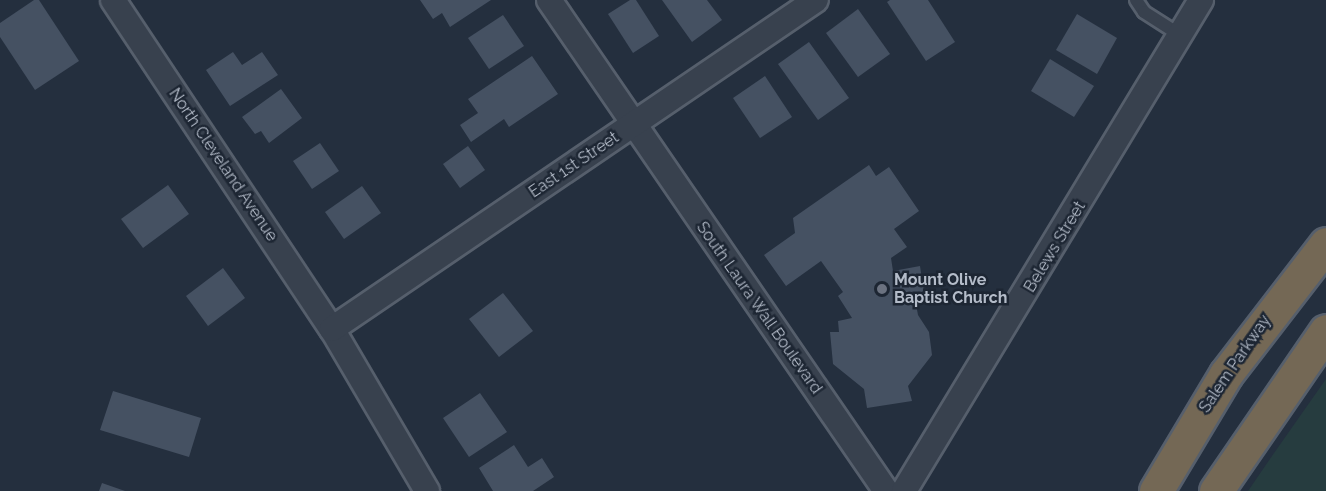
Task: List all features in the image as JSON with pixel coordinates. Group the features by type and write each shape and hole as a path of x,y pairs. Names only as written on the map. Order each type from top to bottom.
{"highway":[{"name":"Salem Parkway","path":"1156,491 1201,414 1254,334 1326,244"},
{"path":"1216,491 1326,331"},
{"path":"1133,491 1201,414"}],"street":[{"name":"North Cleveland Avenue","path":"113,0 332,329 427,491"},
{"name":"South Laura Wall Boulevard","path":"549,0 632,125 886,491"},
{"name":"East 1st Street","path":"332,329 816,0"},
{"name":"Belews Street","path":"904,491 1201,0"}],"lane":[{"path":"1136,0 1144,12 1180,36"}],"green space":[{"path":"1326,379 1326,491 1248,491 1272,456"}],"building":[{"path":"34,0 39,0 79,61 35,90 0,37 0,23"},
{"path":"420,0 491,0 450,27 442,13 433,19"},
{"path":"630,0 636,0 659,36 633,53 608,14"},
{"path":"662,0 707,0 722,20 692,42"},
{"path":"890,0 928,0 955,42 926,61 887,2"},
{"path":"858,9 890,54 858,77 826,33"},
{"path":"1077,14 1117,38 1097,74 1056,50"},
{"path":"503,15 524,46 489,69 468,38"},
{"path":"809,42 849,98 818,120 778,64"},
{"path":"233,52 242,65 262,52 278,75 230,106 206,70"},
{"path":"532,56 558,94 509,127 504,119 471,142 460,125 478,113 468,99"},
{"path":"1050,59 1094,86 1074,117 1031,91"},
{"path":"765,76 792,117 760,138 733,98"},
{"path":"281,89 302,118 269,143 261,131 255,134 242,117"},
{"path":"320,143 339,171 312,189 293,161"},
{"path":"468,146 485,170 460,188 443,164"},
{"name":"Mount Olive Baptist Church","path":"869,165 876,176 889,167 919,211 894,229 907,247 891,258 893,271 920,266 924,292 915,299 918,315 929,332 932,355 908,386 912,401 867,408 864,389 833,364 830,332 839,332 838,321 852,318 838,296 843,292 821,261 786,286 764,255 795,233 793,218"},
{"path":"168,185 189,214 143,248 121,219"},
{"path":"362,186 381,213 344,239 325,212"},
{"path":"223,268 245,298 208,326 186,296"},
{"path":"503,293 533,331 499,357 469,319"},
{"path":"113,391 201,418 189,457 100,430"},
{"path":"480,393 507,432 469,457 443,418"},
{"path":"514,445 528,467 542,458 554,477 533,491 493,491 479,468"},
{"path":"102,483 125,491 99,491"}],"place":[{"name":"Mount Olive Baptist Church","path":"882,289"}]}
